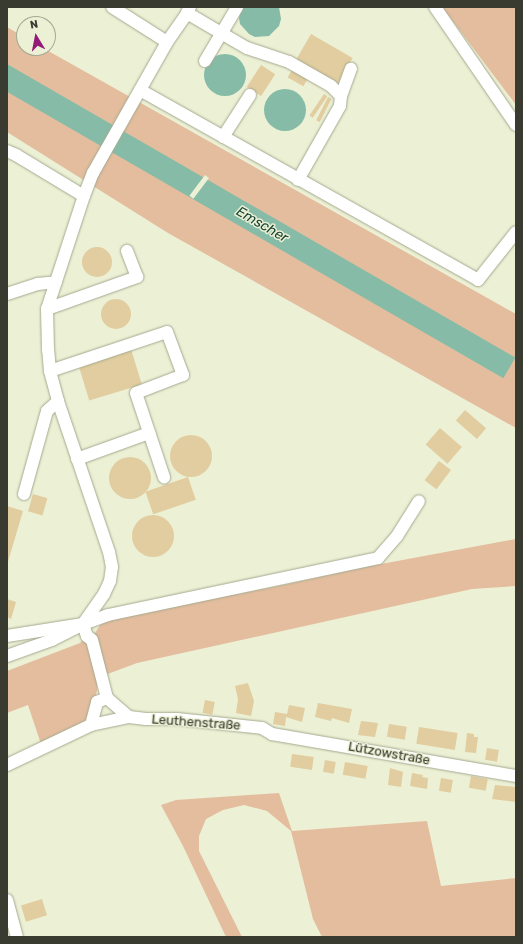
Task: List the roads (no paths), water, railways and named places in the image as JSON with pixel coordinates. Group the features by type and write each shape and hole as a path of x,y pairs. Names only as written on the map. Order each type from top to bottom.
{"street":[{"path":"112,7 167,42"},
{"path":"206,62 237,7"},
{"path":"435,7 516,125"},
{"path":"7,636 83,624 104,594 110,581 112,567 109,552 58,401 50,371 47,309 93,173 167,42 188,10 247,48 289,62 331,86 341,96"},
{"path":"298,180 340,106 341,96 351,70"},
{"path":"140,90 478,280 516,232"},
{"path":"223,137 250,95"},
{"path":"10,152 84,196"},
{"path":"47,309 137,277 127,250"},
{"path":"7,294 38,284 56,282"},
{"path":"50,371 167,332 183,375 136,392 164,477"},
{"path":"24,494 47,411 58,401"},
{"path":"77,459 149,433"},
{"path":"7,656 52,640 83,624 108,614 378,558 397,536 419,501"},
{"path":"83,624 87,636 92,640 107,698 129,717"},
{"path":"91,725 97,702 107,698"},
{"name":"Leuthenstraße","path":"7,765 91,725 129,717 146,719 177,719 262,728"},
{"name":"Lützowstraße","path":"262,728 272,734 516,776"},
{"path":"7,900 17,937"}],"water":[{"path":"241,7 279,7 281,19 279,26 269,36 255,37 249,34 240,24 239,18"},
{"path":"225,54 240,60 246,75 240,90 225,96 210,90 204,75 210,60"},
{"name":"Emscher","path":"7,64 515,357 503,378 7,92"},
{"path":"285,89 300,95 306,110 300,125 285,131 270,125 264,110 270,95"}]}
